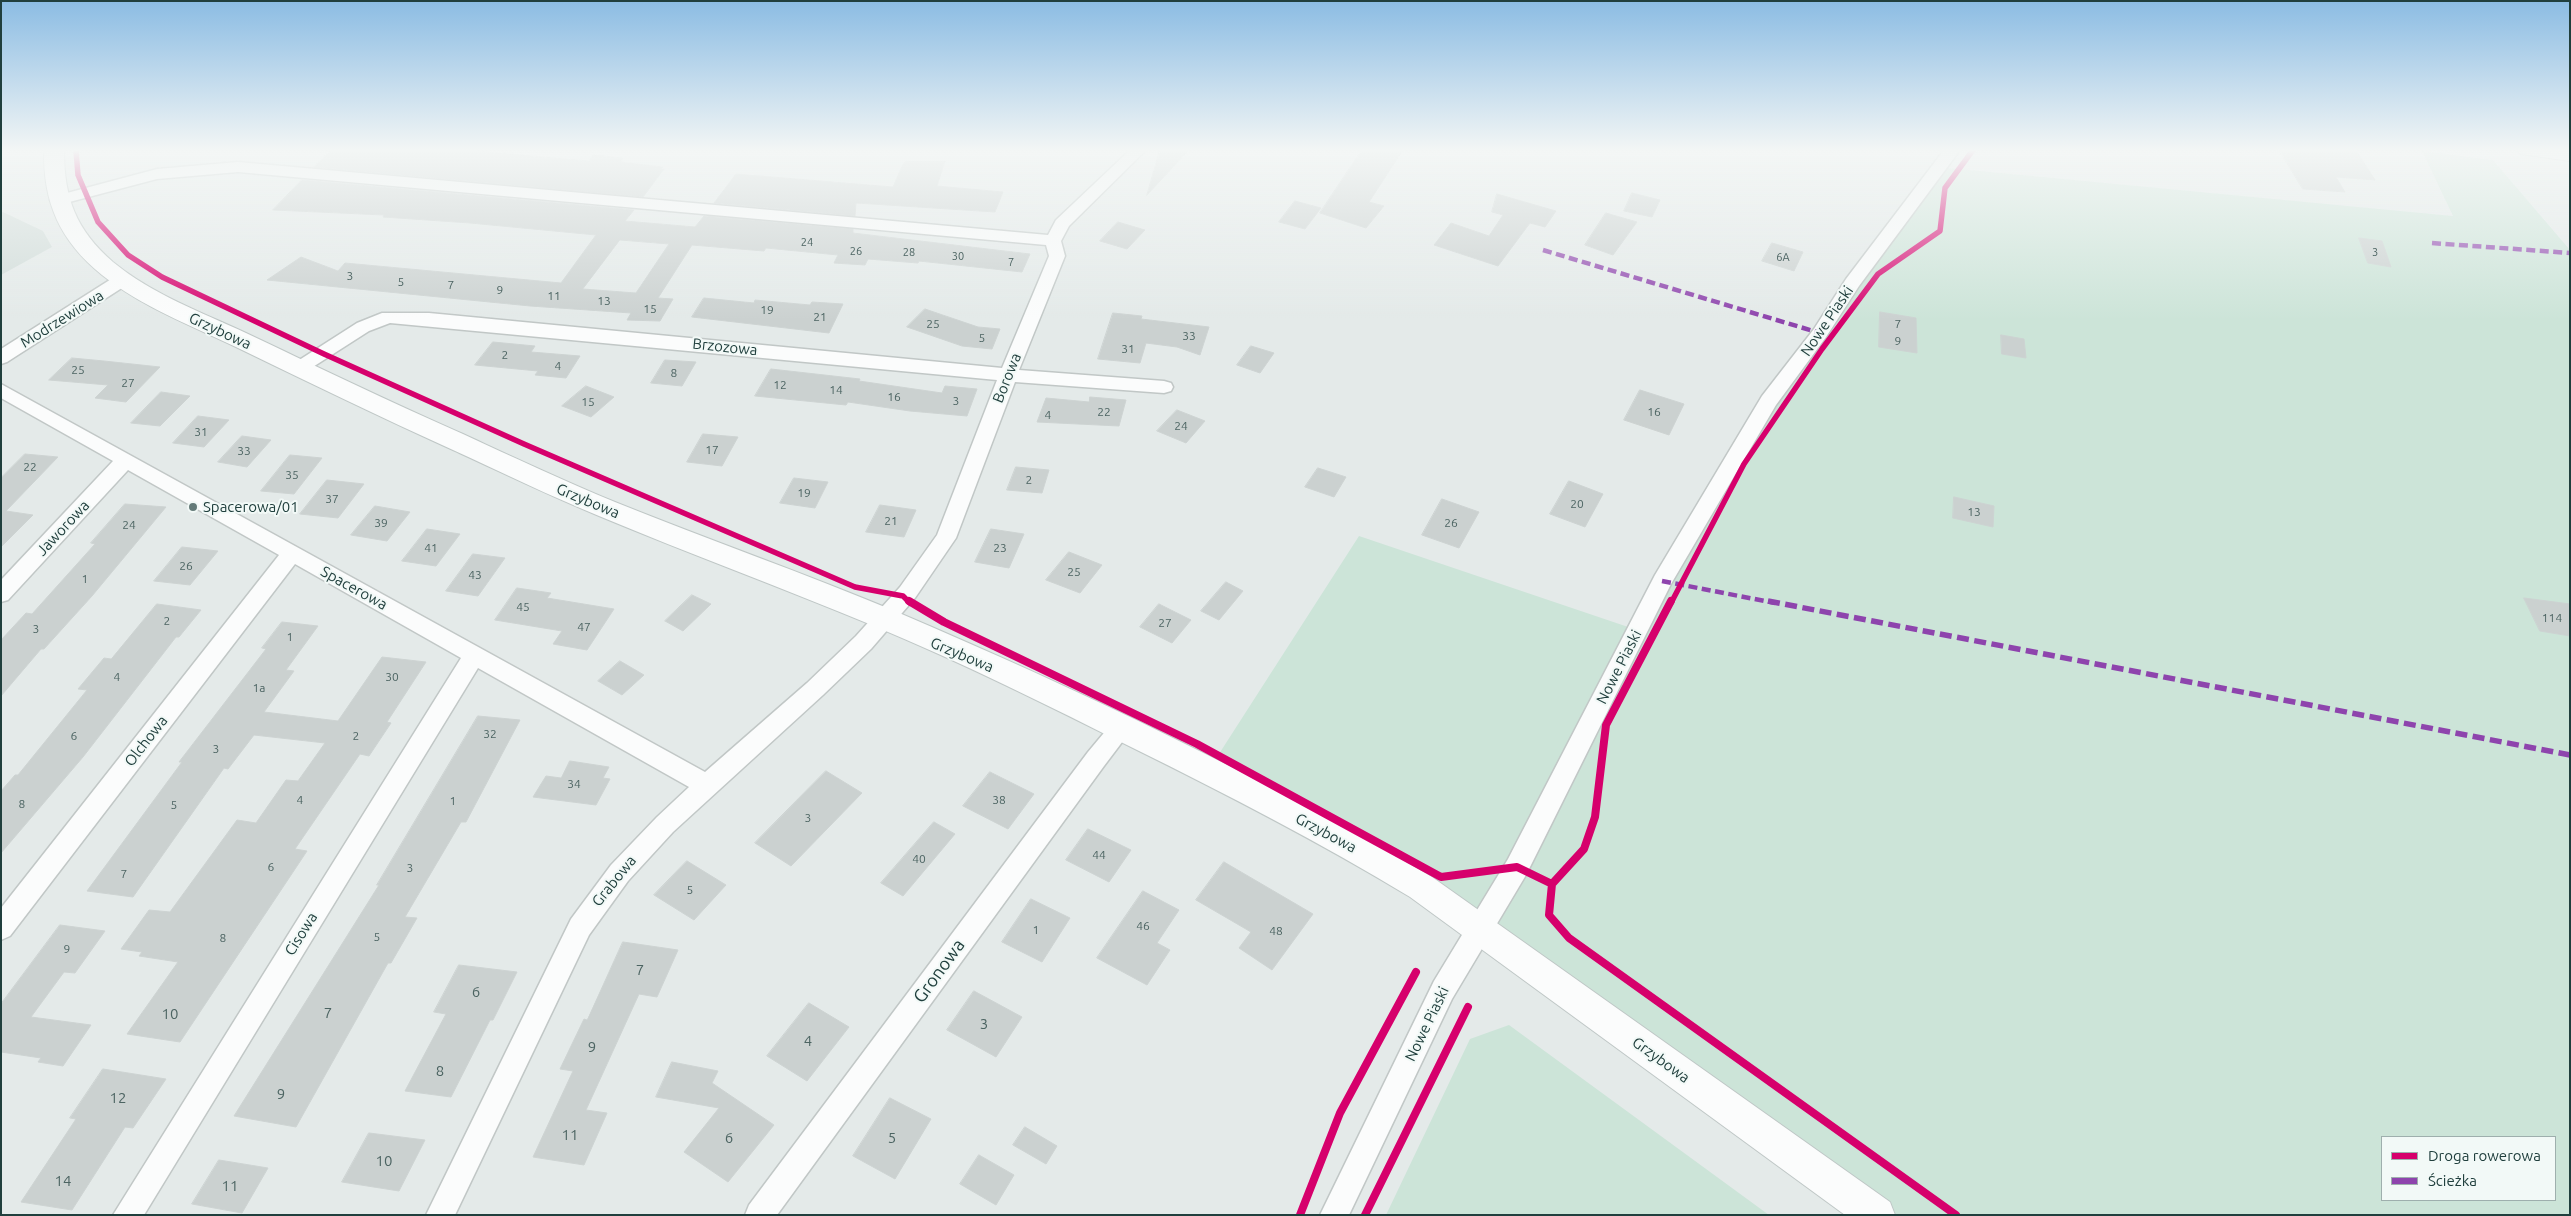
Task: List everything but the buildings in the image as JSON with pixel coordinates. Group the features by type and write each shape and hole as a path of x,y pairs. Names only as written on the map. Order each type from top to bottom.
{"main road":[{"name":"Grzybowa","path":"61,207 74,234 87,250 122,280 181,312 604,508 885,619 1048,692 1208,771 1364,853 1422,886 1877,1215"}],"street":[{"path":"676,207 1053,241 1062,224 1080,207"},
{"name":"Nowe Piaski","path":"1334,1215 1443,990 1534,834 1662,581 1745,438 1769,401 1910,207"},
{"name":"Borowa","path":"885,619 934,558 946,538 1008,375 1057,256 1053,241"},
{"name":"Modrzewiowa","path":"1,358 122,280"},
{"name":"Brzozowa","path":"299,368 363,327 388,317 428,318 1008,375 1164,387"},
{"name":"Spacerowa","path":"1,390 291,554 475,654 707,785"},
{"name":"Jaworowa","path":"1,594 125,461"},
{"name":"Olchowa","path":"1,928 291,554"},
{"name":"Grabowa","path":"440,1215 580,927 603,891 634,856 707,785 844,661 885,619"},
{"name":"Cisowa","path":"126,1215 475,654"},
{"name":"Gronowa","path":"759,1215 1090,767 1121,729"}],"shaded area":[{"path":"3,212 43,231 52,247 1,275 1,213"}],"green space":[{"path":"1910,207 2356,207 2453,216 2449,207 2533,207 2570,250 2570,1215 1877,1215 1542,973 1208,771 1359,536 1637,630 1745,438"},
{"path":"1509,1025 1769,1215 1386,1215 1470,1039"}],"marked path":[{"path":"2432,243 2570,253"},
{"path":"1543,250 1820,333"},
{"path":"1662,581 2570,755"}],"cycle path":[{"path":"92,207 98,222 128,255 162,277 324,354 524,444 855,587 903,596 914,606 944,622 1197,744 1441,877 1517,867 1552,884 1549,915 1569,938 1956,1215"},
{"path":"1552,884 1584,849 1595,817 1606,725 1744,464 1822,349 1878,274 1940,231 1943,207"},
{"path":"1300,1215 1340,1113 1416,972"},
{"path":"1365,1215 1468,1007"}],"place":[{"name":"Spacerowa/01","path":"193,507"}]}
